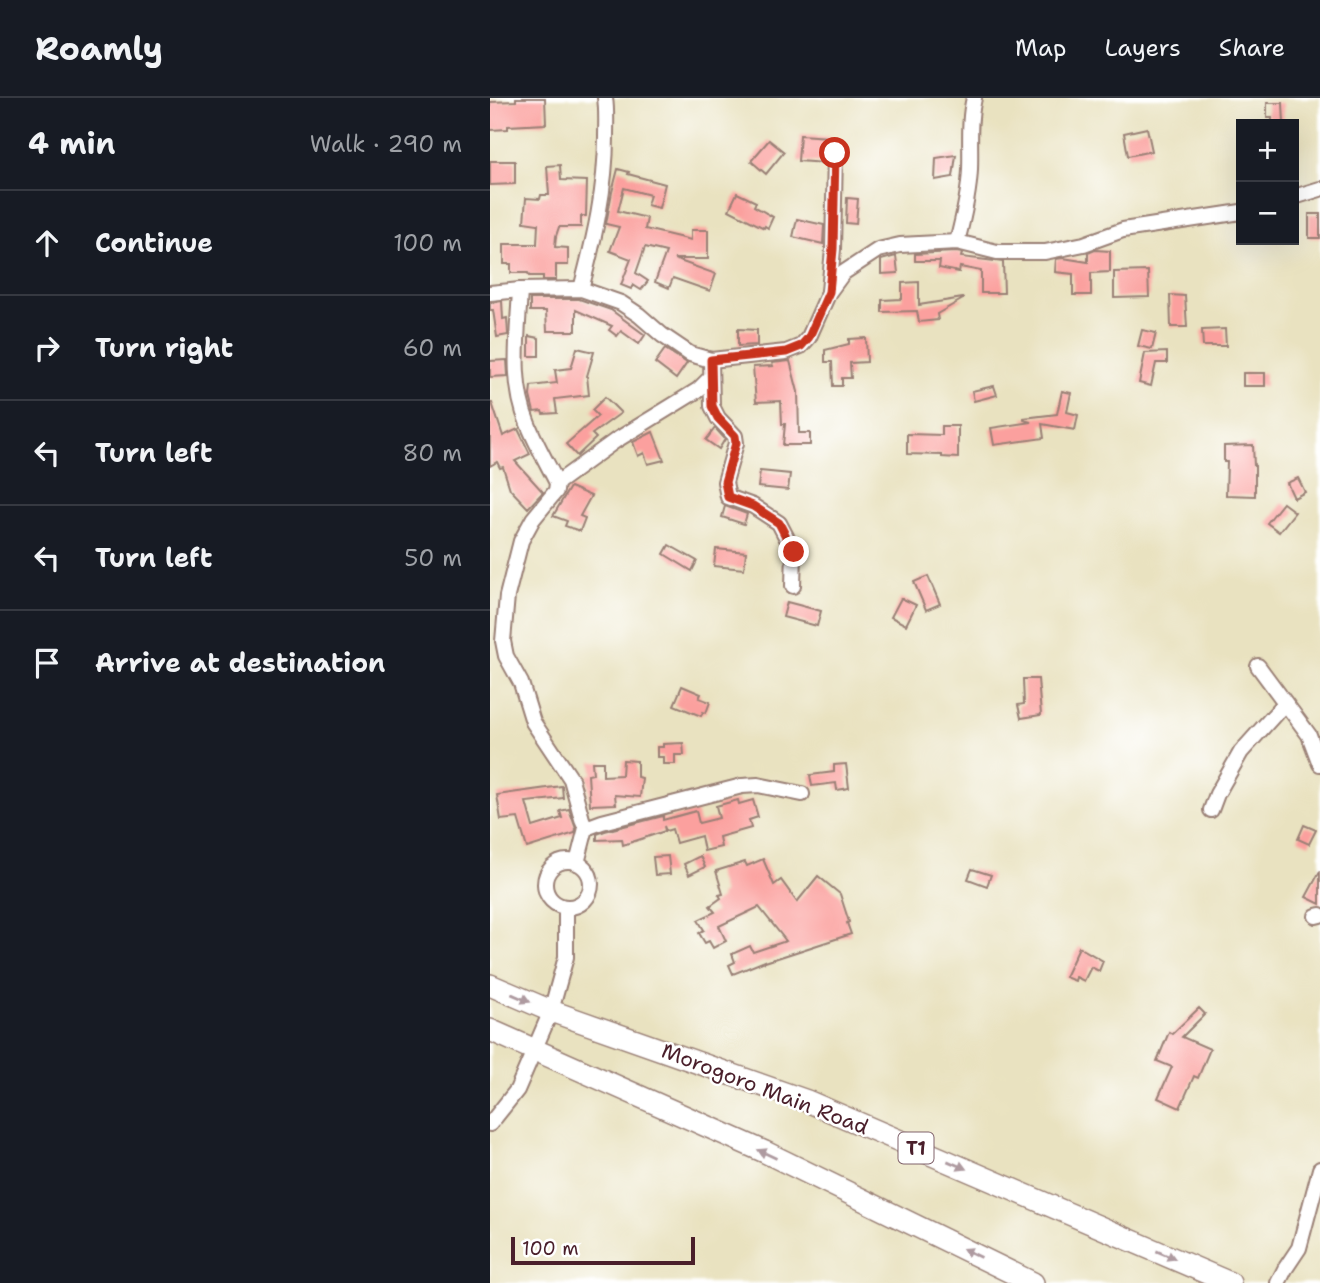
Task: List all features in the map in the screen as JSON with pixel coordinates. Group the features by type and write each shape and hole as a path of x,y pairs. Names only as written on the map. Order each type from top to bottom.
{"highway":[{"name":"Morogoro Main Road","path":"490,985 551,1011 807,1101 1230,1283"},
{"path":"490,1030 765,1152 1033,1283"}],"street":[{"path":"581,289 592,247 606,156 605,98"},
{"path":"957,242 970,172 970,117 974,98"},
{"path":"829,292 833,249 835,153"},
{"path":"1299,195 1320,189"},
{"path":"490,293 581,289 621,303 690,354 711,360 786,352 801,346 809,337 829,292 843,273 878,250 900,245 957,242 997,252 1045,252 1084,244 1124,230 1236,213"},
{"path":"520,290 516,372 518,386 527,422 557,483"},
{"path":"711,360 712,406 718,418 735,436 736,443 725,482 728,497 753,506 779,523 794,552 793,586"},
{"path":"577,863 586,828 570,779 533,722 521,683 506,656 503,641 507,596 521,541 533,519 555,491 557,483 615,441 698,390 711,377"},
{"path":"1258,666 1309,735 1320,764"},
{"path":"1211,810 1241,752 1285,703"},
{"path":"586,828 742,786 758,785 802,794"},
{"path":"571,861 587,871 592,883 588,896 579,905 566,907 559,906 549,898 545,885 548,872 558,863 571,861"},
{"path":"490,1124 517,1090 551,1011 566,957 566,907"},
{"path":"1278,1283 1299,1248 1320,1169"}],"building":[{"path":"516,98 545,98 546,124 490,130 490,102 516,101"},
{"path":"1267,103 1283,103 1284,119 1267,118"},
{"path":"1147,128 1152,151 1128,156 1124,133"},
{"path":"800,135 829,137 825,163 798,161"},
{"path":"769,140 784,152 766,174 751,161"},
{"path":"956,155 953,177 935,180 936,158"},
{"path":"490,161 515,161 515,184 490,185"},
{"path":"560,165 561,180 587,181 586,216 581,216 581,227 559,227 556,236 555,247 568,248 568,265 556,265 556,280 543,280 543,276 529,276 528,273 511,273 511,264 504,264 504,244 537,244 538,224 524,222 526,198 540,199 541,195 549,195 547,166"},
{"path":"618,169 665,184 659,208 647,205 650,195 624,188 618,211 647,218 645,229 691,240 691,230 708,230 708,259 674,259 716,274 710,291 673,278 669,288 655,282 666,252 645,247 636,273 648,281 641,290 633,285 631,289 621,285 631,259 610,251 619,227 606,224"},
{"path":"737,193 756,202 754,206 773,217 768,228 729,210"},
{"path":"847,198 858,199 856,224 846,223"},
{"path":"1309,214 1320,214 1320,238 1309,238"},
{"path":"797,219 824,225 823,244 793,237"},
{"path":"1095,250 1110,251 1110,272 1091,273 1091,295 1073,295 1073,274 1055,272 1056,259 1088,262 1088,253"},
{"path":"962,253 961,257 1003,262 1004,293 981,293 981,271 960,267 959,272 939,268 940,261 915,261 915,254"},
{"path":"896,256 898,273 881,274 881,260"},
{"path":"1148,271 1149,297 1114,298 1114,272"},
{"path":"919,282 919,305 963,299 937,314 938,320 919,322 917,311 882,312 882,300 902,299 902,283"},
{"path":"1170,295 1185,296 1187,327 1171,327"},
{"path":"530,299 579,299 611,310 645,335 639,344 621,331 617,336 609,330 612,326 576,310 576,331 547,331 546,311 530,311"},
{"path":"502,301 503,319 507,318 508,335 497,337 490,303"},
{"path":"738,329 757,330 757,345 738,346"},
{"path":"1225,329 1226,346 1203,346 1202,330"},
{"path":"1142,330 1156,333 1152,349 1138,346"},
{"path":"529,336 539,338 539,356 529,356"},
{"path":"866,338 867,362 850,363 851,378 842,378 842,386 833,386 832,362 825,362 825,350 849,344 849,339"},
{"path":"577,348 594,352 587,376 589,395 555,399 557,413 534,412 530,396 531,386 557,383 555,370 571,368"},
{"path":"665,349 687,363 676,379 655,363"},
{"path":"1167,352 1167,363 1156,363 1151,386 1139,383 1145,353"},
{"path":"507,360 508,376 490,377 490,361"},
{"path":"790,361 798,392 799,433 810,433 810,445 783,445 785,424 782,424 781,401 756,402 753,367 773,366 772,363"},
{"path":"1243,373 1265,373 1265,386 1243,386"},
{"path":"994,386 997,395 974,401 972,391"},
{"path":"1062,391 1071,393 1067,412 1078,415 1075,430 1042,424 1044,438 994,445 991,428 1031,422 1024,418 1057,414"},
{"path":"605,397 621,413 592,434 596,438 577,456 566,444 598,416 592,410"},
{"path":"490,403 503,436 518,429 530,454 515,461 543,492 528,508 510,489 503,467 500,468 497,462 490,466"},
{"path":"942,426 958,426 958,458 907,454 907,434 942,435"},
{"path":"715,428 725,439 719,449 706,440"},
{"path":"653,432 664,460 648,464 644,453 638,456 633,442"},
{"path":"1253,445 1255,496 1226,495 1227,462 1224,462 1224,446"},
{"path":"760,471 790,474 788,490 758,487"},
{"path":"1298,478 1305,492 1294,498 1287,483"},
{"path":"570,487 591,496 580,516 585,518 580,531 565,526 567,521 553,516"},
{"path":"1283,503 1295,512 1279,532 1267,523"},
{"path":"725,506 747,514 744,524 722,517"},
{"path":"669,545 697,561 692,571 664,554"},
{"path":"716,549 746,552 744,569 714,566"},
{"path":"928,576 940,604 926,610 914,582"},
{"path":"901,598 916,605 906,625 891,617"},
{"path":"787,602 821,611 817,626 783,617"},
{"path":"1023,679 1038,679 1041,715 1021,718 1018,705 1024,704"},
{"path":"682,686 701,694 699,698 710,702 706,713 703,712 701,716 674,705"},
{"path":"683,743 684,755 675,755 675,764 663,764 663,757 657,757 657,747"},
{"path":"623,760 637,761 637,777 642,778 640,797 615,795 616,804 590,805 588,775 593,774 592,762 603,762 603,776 622,775"},
{"path":"846,764 849,788 837,790 836,783 812,786 810,775 834,772 834,765"},
{"path":"562,786 563,798 526,802 533,827 562,818 560,811 569,809 575,833 527,848 518,818 501,820 497,795"},
{"path":"738,800 739,804 753,800 758,817 749,820 751,828 719,837 721,847 704,851 701,836 676,843 672,829 666,831 664,826 665,831 623,845 622,839 597,840 597,834 605,831 663,816 663,820 696,811 699,823 719,818 716,806"},
{"path":"1304,825 1316,830 1309,844 1298,839"},
{"path":"668,856 670,874 655,875 653,857"},
{"path":"700,856 705,867 689,875 684,864"},
{"path":"763,859 774,885 781,880 797,902 818,876 840,894 851,934 733,974 729,965 735,962 732,954 750,946 753,952 786,941 759,907 719,926 726,941 713,948 709,941 705,943 699,933 704,930 698,920 715,912 710,906 723,894 716,871 745,862 747,866"},
{"path":"972,869 991,875 987,886 968,879"},
{"path":"1320,871 1320,904 1306,897"},
{"path":"1079,947 1103,961 1099,971 1091,967 1084,981 1076,977 1075,981 1065,977"},
{"path":"1199,1008 1205,1014 1182,1037 1210,1049 1198,1078 1194,1076 1180,1108 1158,1098 1172,1067 1157,1061 1169,1032 1172,1034"}],"route":[{"path":"794,552 779,523 753,506 728,497 725,482 736,443 735,436 718,418 712,406 711,360 786,352 801,346 809,337 829,292 833,249 835,153"}]}
